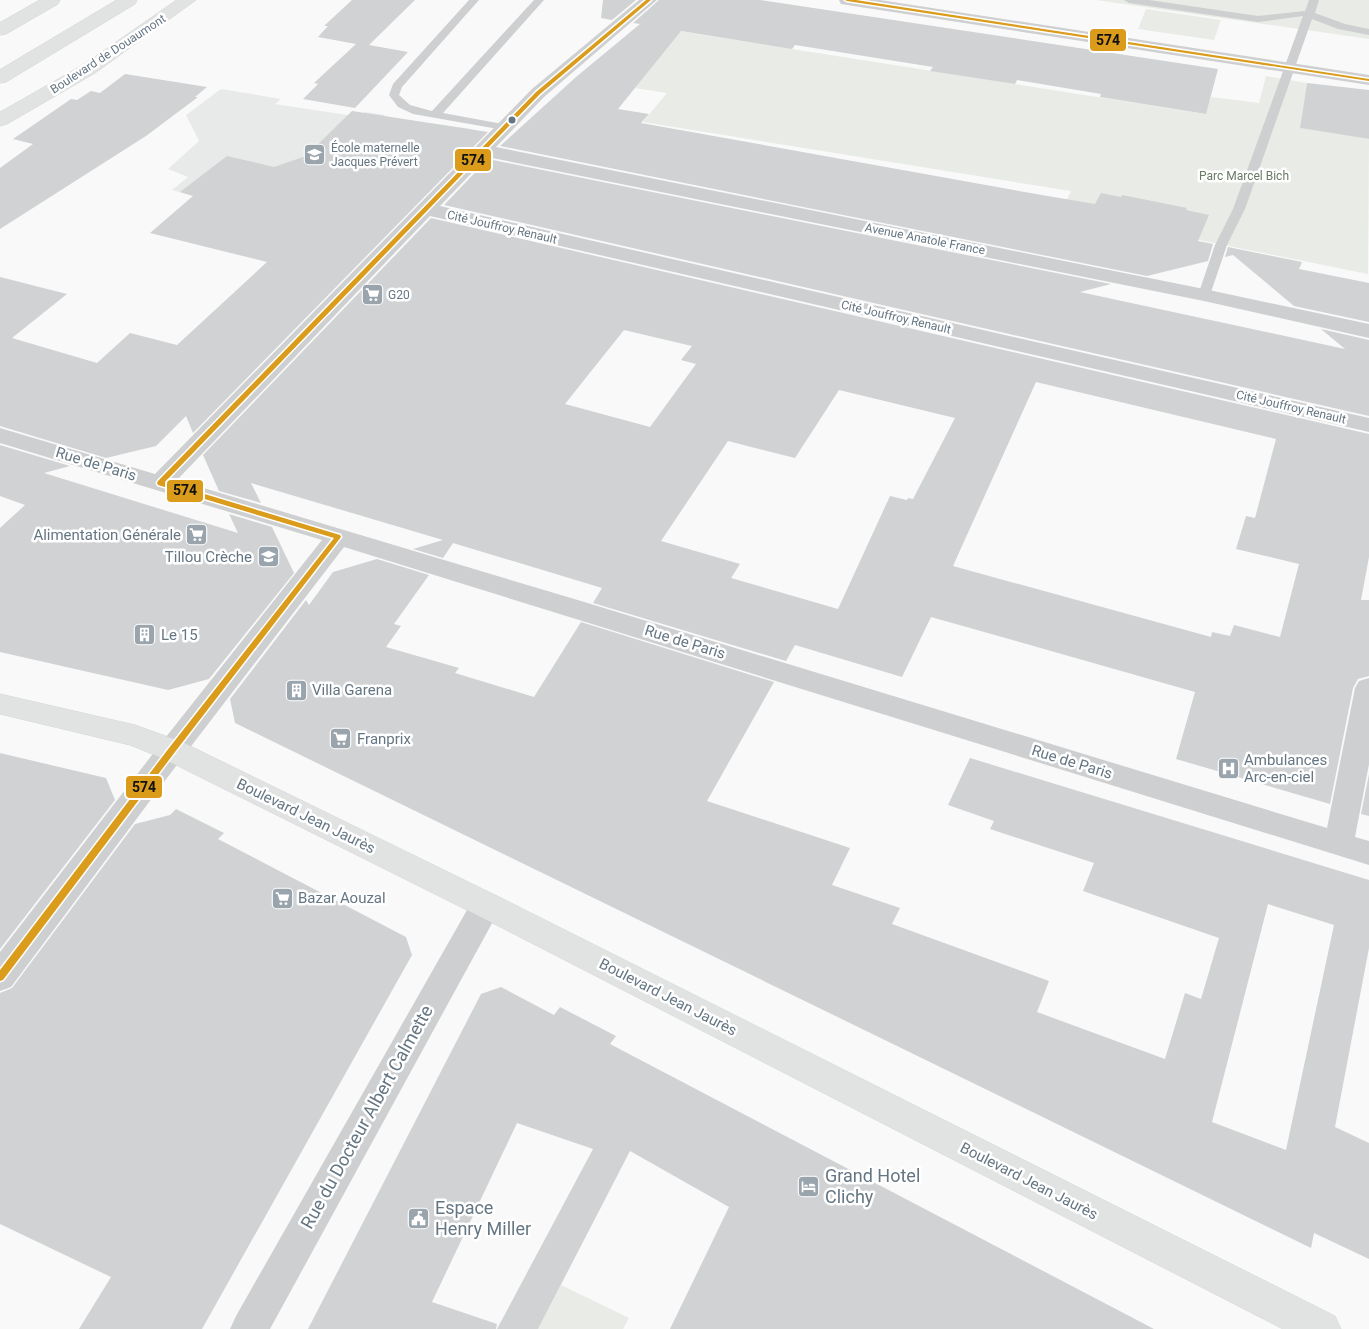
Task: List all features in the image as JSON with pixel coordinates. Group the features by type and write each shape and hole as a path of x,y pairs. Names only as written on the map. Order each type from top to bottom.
{"main road":[{"path":"2,29 52,0"},
{"path":"0,78 129,0"},
{"name":"Boulevard de Douaumont","path":"0,120 89,69 188,0"},
{"name":"Boulevard Jean Jaurès","path":"0,704 135,736 172,750 486,905 1322,1329"}],"street":[{"path":"160,483 424,208 538,93 649,0"},
{"path":"847,0 1369,80"},
{"name":"Avenue Anatole France","path":"482,150 1204,295 1369,331"},
{"name":"Cité Jouffroy Renault","path":"424,208 454,217 1369,425"},
{"name":"Rue de Paris","path":"0,435 338,536 1369,854"},
{"path":"0,977 172,750 338,536"},
{"path":"1339,844 1369,688"},
{"name":"Rue du Docteur Albert Calmette","path":"248,1329 486,905"}],"lane":[{"path":"474,0 396,86 394,95 398,104 411,111 504,127"},
{"path":"434,116 539,0"},
{"path":"1129,0 1258,18 1300,13 1309,14 1342,27 1369,32"},
{"path":"1204,295 1221,245 1239,209 1314,0"}],"shaded area":[{"name":"École maternelle Jacques Prévert","path":"221,89 281,99 275,104 360,117 365,112 385,115 382,118 426,125 430,123 471,129 396,205 197,197 172,190 188,177 168,169 199,141 186,115"}],"green space":[{"path":"1096,0 1369,0 1369,39"},
{"path":"1146,9 1221,20 1214,40 1138,29"},
{"name":"Parc Marcel Bich","path":"640,25 1205,114 1211,97 1259,103 1266,76 1307,83 1300,128 1369,139 1368,274 1062,210 1071,191 643,122 667,93 635,88 646,74"},
{"path":"561,1285 629,1318 623,1329 538,1329"}],"building":[{"path":"352,0 415,0 369,45 408,52 355,108 303,99 318,84 314,83 356,44 318,37 328,26 324,26"},
{"path":"603,0 636,0 612,20 601,18"},
{"path":"659,0 760,0 1218,69 1206,114 1100,97 1101,94 1017,80 1015,84 930,71 933,67 795,45 792,49 681,31 618,109 649,114 641,123 1036,194 1095,204 1101,193 1121,197 1122,195 1187,208 1186,210 1209,215 1198,241 1213,244 1208,261 1147,276 500,146 576,77 640,24 633,23"},
{"path":"125,74 207,87 195,97 198,97 146,136 0,229 0,168 33,144 13,139 71,99 77,100 91,91 100,93"},
{"path":"1307,83 1369,90 1369,139 1300,128"},
{"path":"352,111 488,132 193,433 186,416 156,446 106,458 0,426 0,277 67,294 12,338 97,363 130,333 177,345 267,262 150,233 193,196 180,192 227,156 274,167 306,156"},
{"path":"488,159 1111,284 1080,292 1345,349 1321,329 1369,340 1369,416 444,205"},
{"path":"431,218 1369,434 1369,557 1361,600 1369,600 1369,676 1358,679 1353,688 1330,804 1176,759 1195,692 931,617 902,677 795,645 786,661 593,603 602,588 453,543 443,558 413,549 443,540 251,483 261,503 219,491 203,455","holes":["624,330 692,346 681,360 696,364 650,427 565,404","1036,382 1276,439 1255,518 1246,516 1236,549 1299,564 1280,637 1234,625 1230,636 1212,632 1211,637 953,566","839,390 955,418 913,499 908,498 907,500 890,496 838,609 731,578 740,564 661,541 728,441 795,458"]},
{"path":"1228,247 1302,262 1299,269 1369,283 1369,322 1294,306 1233,255 1225,257"},
{"path":"0,445 70,466 44,473 238,533 229,514 272,527 294,573 209,679 168,690 0,652 0,528 25,505 0,496"},
{"path":"377,559 429,575 394,624 401,626 386,647 459,668 455,673 534,697 581,622 774,682 707,801 850,848 832,885 900,908 892,924 1049,981 1037,1012 1165,1059 1185,993 1201,999 1219,938 1083,891 1094,863 990,829 994,821 948,805 970,758 1369,880 1369,948 1335,1127 1369,1143 1369,1259 1314,1233 1311,1248 235,723 230,699 306,600 309,605 333,572","holes":["1268,904 1334,925 1286,1150 1212,1122"]},
{"path":"0,753 106,778 115,800 0,949"},
{"path":"1369,774 1369,816 1361,814"},
{"path":"176,809 224,833 218,839 406,937 412,955 202,1329 79,1329 111,1277 0,1224 0,993 12,988 135,824 170,815"},
{"path":"501,987 554,1015 560,1007 616,1036 610,1044 1154,1329 670,1329 729,1207 630,1151 538,1329 497,1329 593,1149 517,1123 432,1302 497,1324 496,1329 308,1329 481,994"}],"transit line":[{"name":"574","path":"0,977 172,750 338,537 160,483 538,93 649,0"},
{"name":"574","path":"847,0 1369,80"}],"place":[{"name":"École maternelle Jacques Prévert","path":"315,155"},
{"name":"G20","path":"372,295"},
{"name":"Alimentation Générale","path":"197,535"},
{"name":"Tillou Crèche","path":"268,557"},
{"name":"Le 15","path":"145,635"},
{"name":"Villa Garena","path":"296,690"},
{"name":"Franprix","path":"341,739"},
{"name":"Ambulances Arc-en-ciel","path":"1228,769"},
{"name":"Bazar Aouzal","path":"282,898"},
{"name":"Grand Hotel Clichy","path":"809,1186"},
{"name":"Espace Henry Miller","path":"419,1218"}]}
